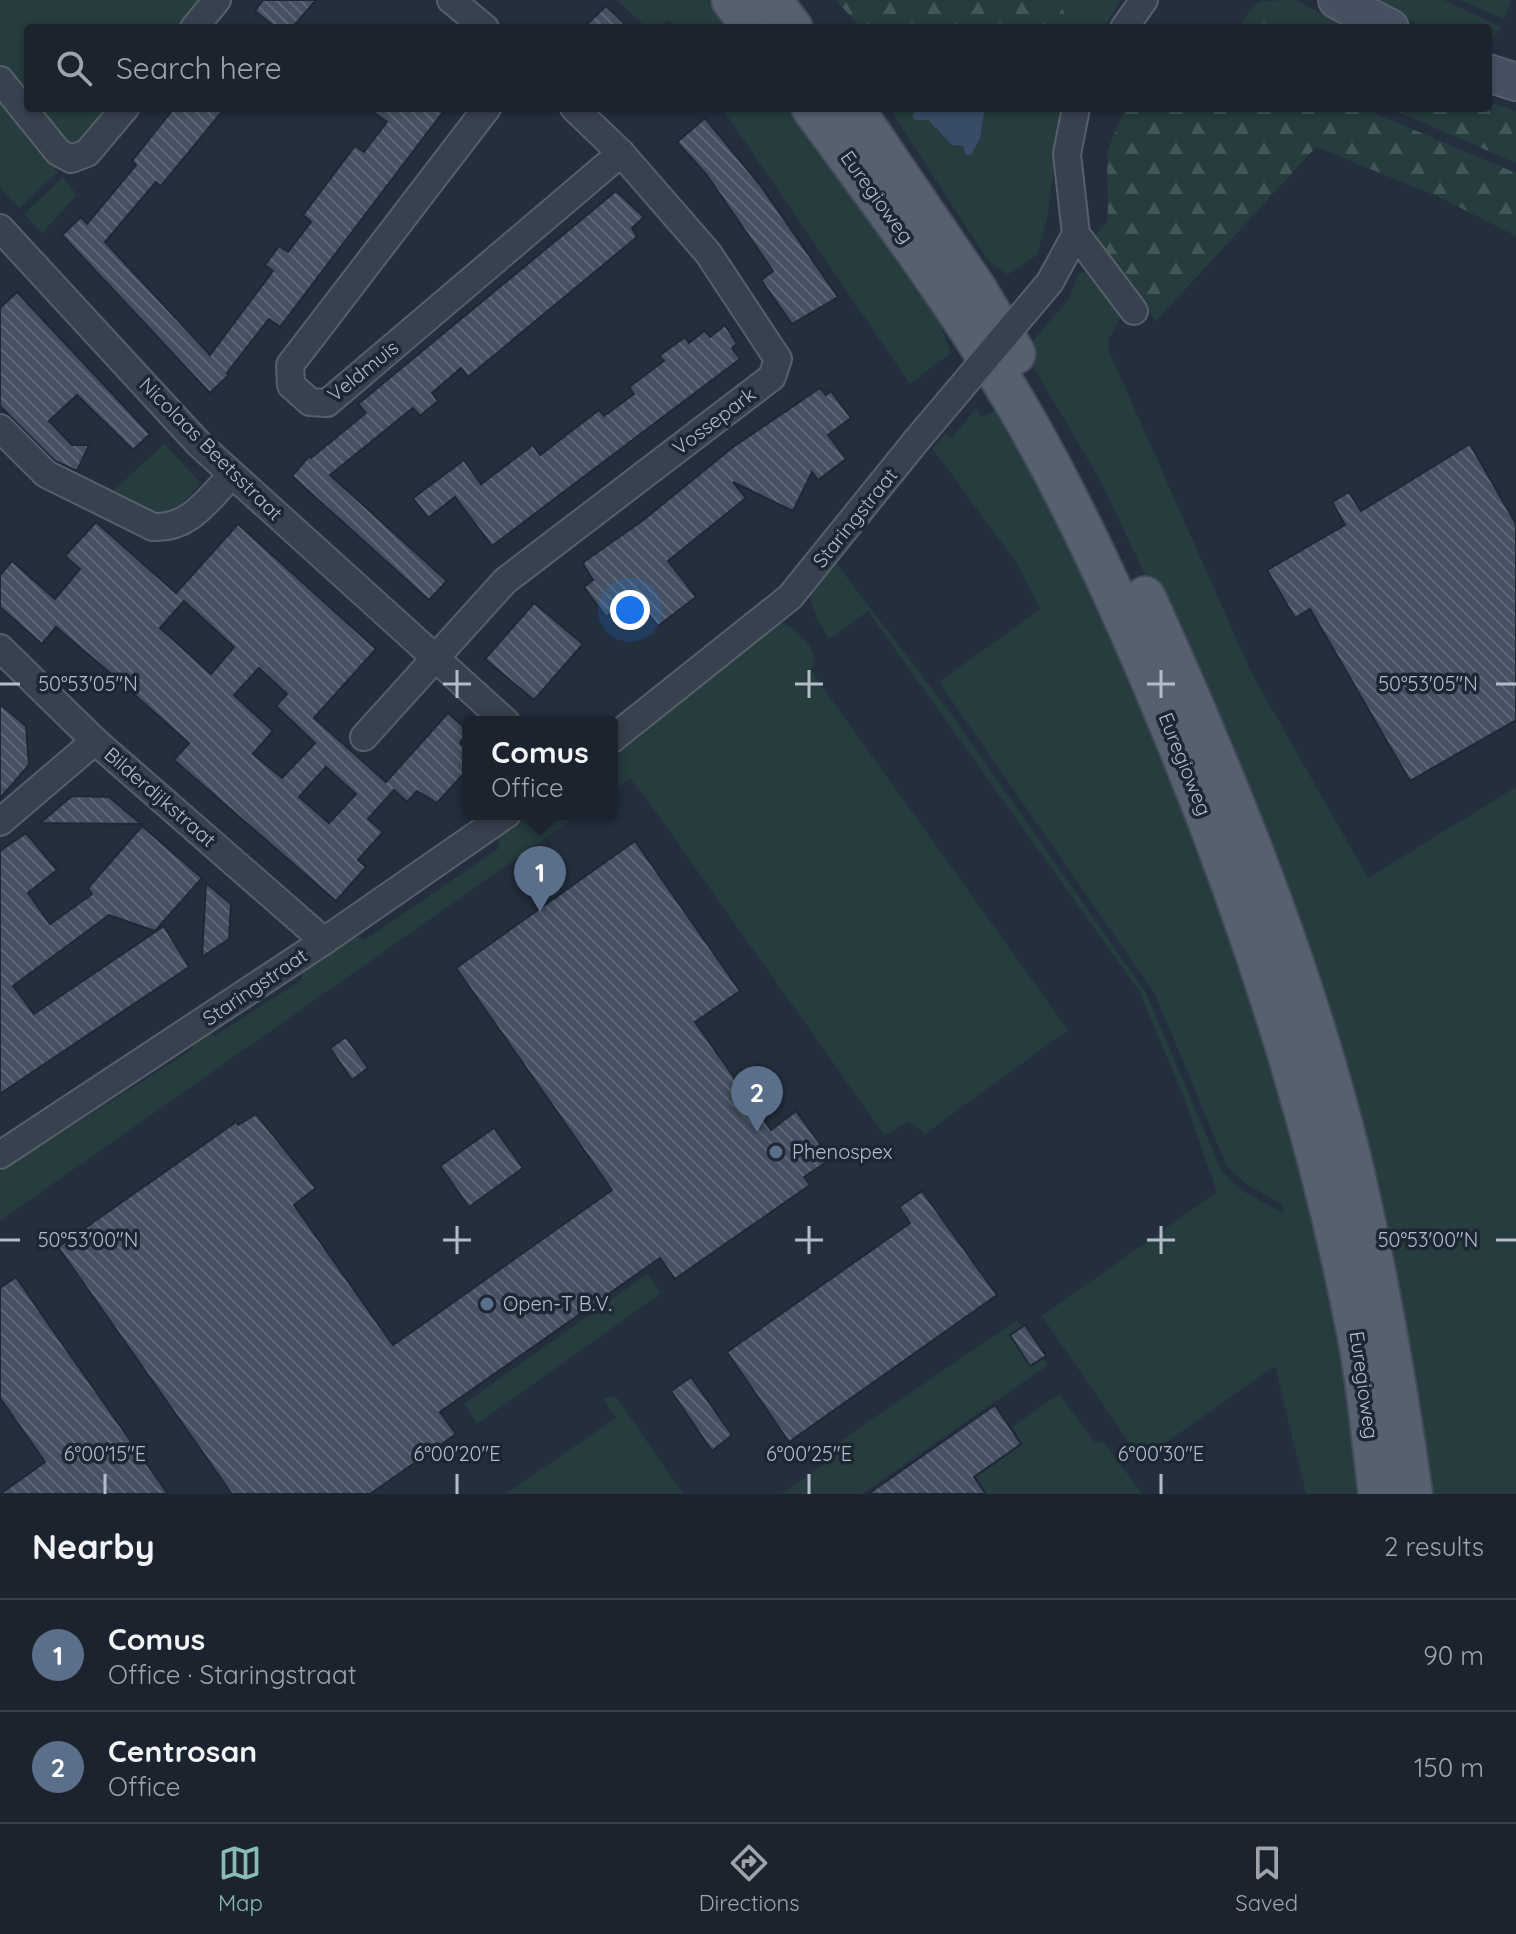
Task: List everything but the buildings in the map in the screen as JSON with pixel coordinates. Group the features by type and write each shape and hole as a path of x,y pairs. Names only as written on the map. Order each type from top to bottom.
{"main road":[{"path":"732,0 750,24"},
{"path":"771,0 789,24"},
{"name":"Euregioweg","path":"815,112 951,302 1021,414 1089,539 1176,741 1278,1013 1322,1172 1359,1339 1379,1494"},
{"name":"Euregioweg","path":"856,112 976,289 1112,526 1218,761 1311,1023 1353,1169 1387,1328 1412,1494"}],"street":[{"path":"197,24 217,0"},
{"path":"451,0 480,24"},
{"path":"1127,24 1144,0"},
{"path":"1337,0 1382,24"},
{"path":"1492,74 1516,82"},
{"path":"0,80 24,110"},
{"path":"26,112 58,152 71,159 87,153 122,112"},
{"name":"Veldmuis","path":"484,112 290,365 291,385 310,402 327,403 621,153"},
{"name":"Vossepark","path":"434,658 505,581 772,377 778,359 708,253 621,153 578,112"},
{"path":"1075,112 1067,154 1076,234 1134,311"},
{"name":"Nicolaas Beetsstraat","path":"0,228 232,475 499,716"},
{"name":"Staringstraat","path":"618,734 790,597 1056,272 1076,234"},
{"path":"0,428 46,474 153,527 172,527 186,521 232,475"},
{"name":"Bilderdijkstraat","path":"0,648 95,741 324,941"},
{"path":"364,737 434,658"},
{"path":"0,822 95,741"},
{"name":"Staringstraat","path":"0,1155 324,941 498,820"}],"green space":[{"path":"0,0 207,0 186,24 24,24 24,99 0,71"},
{"path":"617,0 707,0 725,24 673,24 668,19 663,24 643,24"},
{"path":"836,0 1059,0 1068,24 857,24"},
{"path":"1059,0 1120,0 1106,24 1068,24"},
{"path":"1296,0 1340,24 1302,24 1289,18 1275,17 1260,1"},
{"path":"1372,0 1444,0 1501,27 1492,42 1492,24 1417,24"},
{"path":"1461,0 1511,0 1504,19"},
{"path":"1260,1 1275,17 1289,18 1302,24 1242,24 1250,10"},
{"path":"1492,103 1516,111 1516,163 1399,112 1492,112"},
{"path":"0,104 58,172 19,208 0,188"},
{"path":"35,112 113,112 93,136 70,146"},
{"path":"725,112 793,112 929,295 951,353 910,384"},
{"path":"892,112 915,112 912,116 915,120 928,120 952,145 963,146 971,155 980,139 984,112 1062,112 1047,219 1037,255 1007,275 987,259"},
{"path":"1123,112 1371,112 1516,173 1516,236 1437,196 1316,147 1156,321 1094,237 1108,220 1107,152"},
{"path":"63,177 77,195 42,233 24,214"},
{"path":"1089,272 1122,315 1108,340 1109,351 1251,672 1368,878 1516,787 1516,1494 1425,1494 1203,697 1101,482 1024,351 1069,299 1079,273"},
{"path":"976,408 982,417 1001,408 1067,524 1269,1011 1375,1494 1306,1494 1275,1366 1141,1460 1042,1316 1217,1192 1183,1095 1139,991 868,611 829,639 816,617 807,587 833,559 951,714 1146,993 1222,1172 1241,1190 1284,1214 1282,1204 1249,1186 1227,1167 1155,994 939,682 1040,609 1016,562 932,448 946,434 952,438"},
{"path":"164,444 201,483 176,511 160,515 112,492"},
{"path":"776,619 798,633 813,654 811,671 1068,1030 925,1134 908,1121 885,1136 641,791 630,779 618,787 618,748 677,704"},
{"path":"521,820 571,820 0,1221 0,1172 193,1049 191,1043 209,1031 214,1036 302,980 301,971 357,936 365,940 499,848 498,839"},
{"path":"647,1274 661,1293 477,1424 464,1404"},
{"path":"1017,1320 1048,1365 862,1494 782,1494 824,1464 831,1450 843,1439"},
{"path":"1059,1394 1095,1443 1103,1441 1142,1494 987,1494 976,1477 1023,1444 1012,1427"},
{"path":"617,1398 683,1494 505,1494 616,1418 603,1399"}],"water":[{"path":"915,112 984,112 980,139 971,155 966,155 963,146 952,145 928,120 915,120 912,116"}],"place":[{"name":"Comus","path":"540,912"},
{"name":"Centrosan","path":"757,1132"},
{"name":"Phenospex","path":"776,1152"},
{"name":"Open-T B.V.","path":"487,1304"}]}
